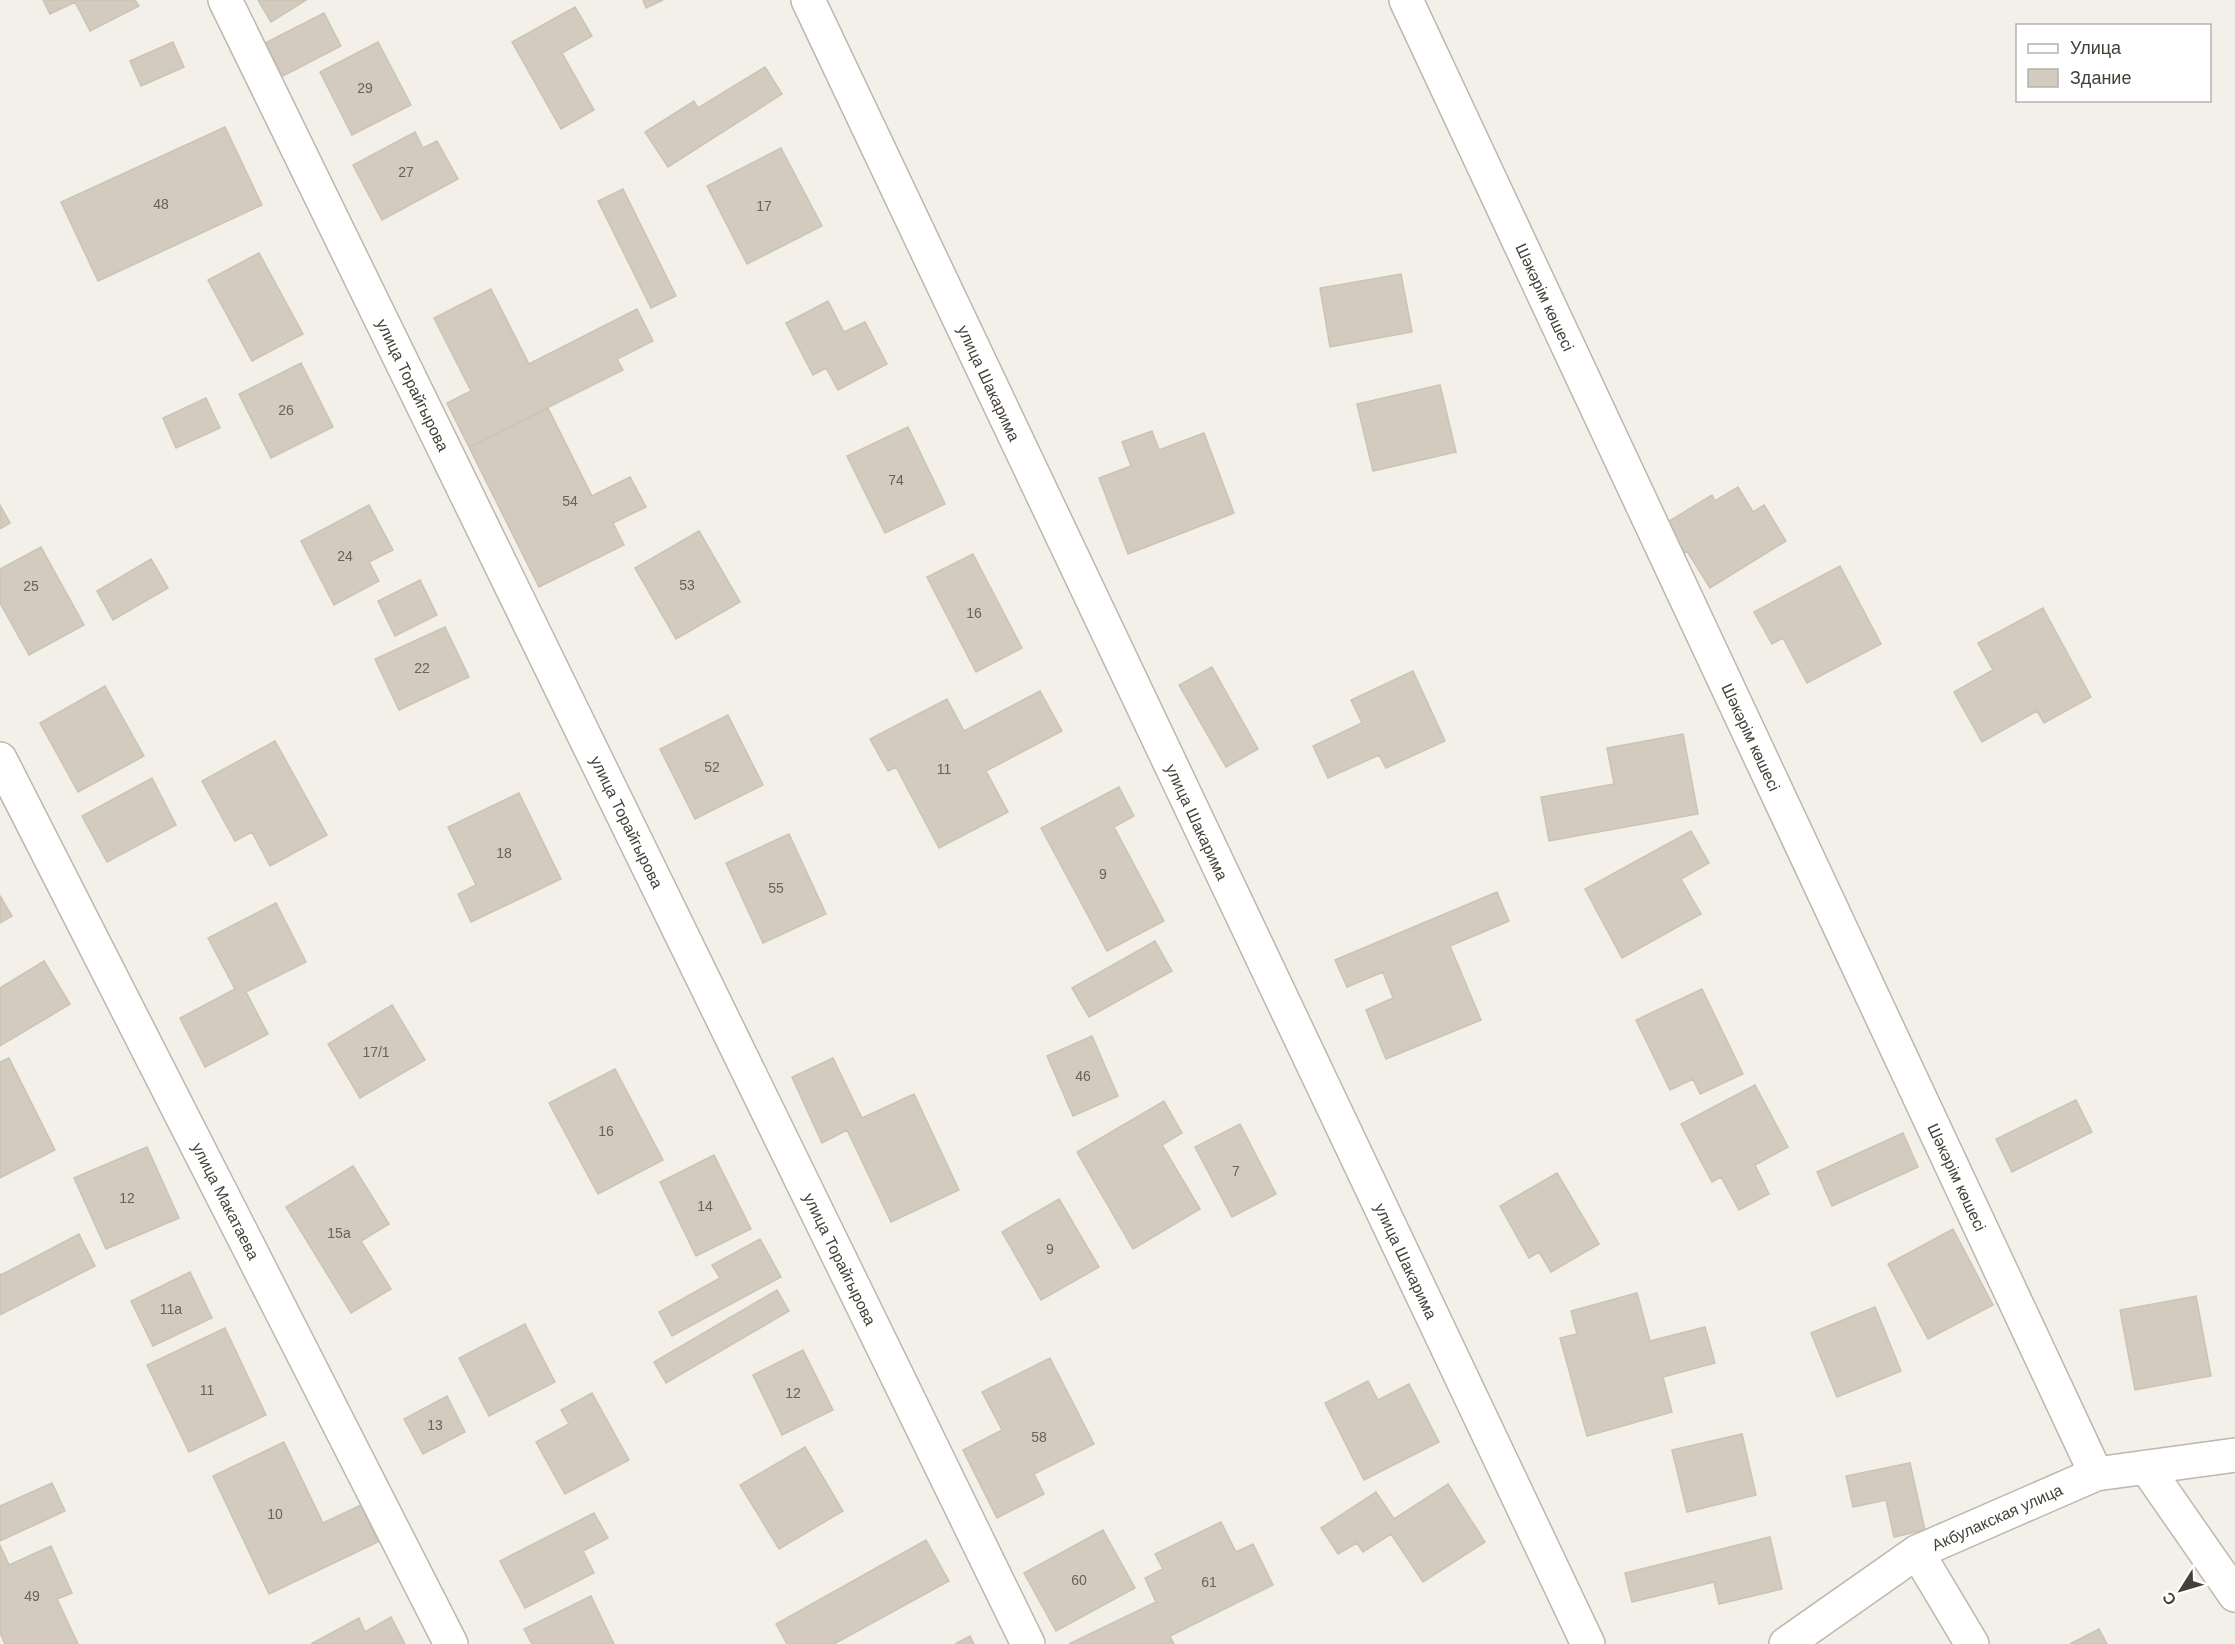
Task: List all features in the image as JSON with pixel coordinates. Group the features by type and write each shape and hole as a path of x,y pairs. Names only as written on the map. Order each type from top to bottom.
{"street":[{"name":"улица Торайгырова","path":"225,0 1028,1644"},
{"name":"улица Шакарима","path":"808,0 1588,1644"},
{"name":"Шәкәрім көшесі","path":"1406,0 2096,1474"},
{"name":"улица Макатаева","path":"0,759 451,1644"},
{"name":"Акбулакская улица","path":"1786,1644 1917,1552 2096,1474 2235,1455"},
{"path":"2146,1467 2235,1595"},
{"path":"1917,1552 1972,1644"}],"building":[{"path":"43,0 135,0 139,6 90,31 75,2 50,14"},
{"path":"258,0 306,0 271,22"},
{"path":"643,0 663,0 646,8"},
{"path":"575,7 592,36 562,53 594,110 561,129 512,42"},
{"path":"324,13 341,46 283,76 265,43"},
{"path":"173,42 184,67 141,86 130,61"},
{"path":"378,42 411,105 352,135 320,72"},
{"path":"765,67 782,94 668,167 645,132 694,101 698,108"},
{"path":"225,127 262,205 98,281 61,202"},
{"path":"415,132 423,148 437,141 458,179 382,220 353,165"},
{"path":"781,148 822,226 747,264 707,186"},
{"path":"623,189 676,296 651,308 598,201"},
{"path":"259,253 303,334 252,361 208,280"},
{"path":"1401,274 1412,332 1330,347 1320,288"},
{"path":"491,289 529,364 637,309 653,341 617,359 623,370 469,447 447,403 471,391 434,318"},
{"path":"828,301 844,332 865,322 887,364 838,390 826,368 813,375 786,323"},
{"path":"301,363 333,427 271,458 239,394"},
{"path":"1440,385 1456,452 1373,471 1357,404"},
{"path":"206,398 220,428 176,448 163,418"},
{"path":"548,408 592,496 630,477 646,507 613,523 624,545 539,587 469,447"},
{"path":"908,427 945,504 885,533 847,456"},
{"path":"1152,431 1159,450 1204,433 1234,513 1128,554 1099,478 1131,466 1122,442"},
{"path":"1738,487 1753,512 1764,505 1786,541 1710,588 1687,551 1676,558 1658,528 1712,495 1715,501"},
{"path":"0,505 10,523 0,529"},
{"path":"369,505 393,550 369,562 379,581 334,605 301,541"},
{"path":"699,531 740,602 676,639 635,568"},
{"path":"41,547 84,625 29,655 0,603 0,569"},
{"path":"973,554 1022,648 976,672 927,577"},
{"path":"151,559 168,588 113,620 97,591"},
{"path":"1840,566 1881,644 1807,683 1783,638 1772,644 1754,612"},
{"path":"420,580 437,615 395,636 378,601"},
{"path":"2043,608 2091,697 2044,723 2037,711 1982,742 1954,692 1993,670 1978,643"},
{"path":"445,627 469,677 399,710 375,659"},
{"path":"1212,667 1258,749 1226,767 1179,685"},
{"path":"1413,671 1445,741 1386,768 1379,755 1328,778 1313,746 1362,723 1351,700"},
{"path":"105,686 144,756 78,792 40,723"},
{"path":"1040,691 1062,731 986,771 1008,812 939,848 896,767 888,771 870,739 947,699 964,731"},
{"path":"728,715 763,785 695,819 660,749"},
{"path":"1683,734 1698,814 1549,841 1541,797 1614,784 1607,748"},
{"path":"275,741 327,835 270,866 252,832 235,841 202,781"},
{"path":"152,778 176,825 107,862 82,816"},
{"path":"1119,787 1134,816 1114,827 1164,921 1107,951 1041,828"},
{"path":"519,793 561,879 471,922 458,894 476,885 448,827"},
{"path":"1691,831 1709,863 1681,879 1701,914 1622,958 1585,889"},
{"path":"789,834 826,914 763,943 726,863"},
{"path":"1497,892 1509,921 1450,946 1481,1020 1386,1059 1366,1010 1393,998 1383,972 1347,987 1335,960"},
{"path":"0,896 12,916 0,923"},
{"path":"276,903 306,962 246,992 268,1034 205,1067 180,1018 235,989 208,938"},
{"path":"1155,941 1172,971 1089,1017 1072,988"},
{"path":"44,961 70,1004 0,1046 0,988"},
{"path":"1702,989 1743,1074 1700,1094 1693,1079 1670,1090 1636,1020"},
{"path":"392,1005 425,1060 360,1098 328,1044"},
{"path":"1092,1036 1118,1096 1073,1116 1047,1056"},
{"path":"9,1058 55,1150 0,1178 0,1062"},
{"path":"833,1058 862,1118 914,1094 959,1190 891,1222 847,1130 822,1143 792,1077"},
{"path":"615,1069 663,1160 598,1194 549,1103"},
{"path":"1755,1085 1788,1147 1755,1165 1769,1194 1739,1210 1721,1177 1712,1182 1681,1124"},
{"path":"2076,1100 2092,1132 2012,1172 1996,1139"},
{"path":"1164,1101 1182,1133 1162,1145 1200,1209 1133,1249 1077,1152"},
{"path":"1240,1124 1276,1194 1232,1217 1195,1147"},
{"path":"1903,1133 1918,1167 1832,1206 1817,1172"},
{"path":"147,1147 179,1218 106,1249 74,1178"},
{"path":"714,1155 751,1229 696,1256 660,1182"},
{"path":"353,1166 389,1224 361,1241 391,1289 351,1313 286,1207"},
{"path":"1557,1173 1599,1244 1551,1272 1539,1252 1529,1258 1500,1206"},
{"path":"1059,1199 1099,1267 1041,1300 1002,1232"},
{"path":"1953,1229 1993,1305 1928,1339 1888,1264"},
{"path":"79,1234 95,1266 0,1315 0,1274"},
{"path":"760,1239 781,1277 672,1336 659,1312 720,1278 712,1265"},
{"path":"190,1272 212,1318 153,1346 131,1301"},
{"path":"777,1290 789,1311 666,1383 654,1362"},
{"path":"1637,1293 1650,1341 1705,1327 1715,1363 1663,1377 1672,1412 1587,1436 1560,1338 1577,1334 1571,1311"},
{"path":"2196,1296 2211,1376 2135,1390 2120,1310"},
{"path":"1875,1307 1901,1371 1837,1397 1811,1333"},
{"path":"525,1324 555,1382 489,1416 459,1358"},
{"path":"225,1328 266,1415 189,1452 147,1365"},
{"path":"803,1350 833,1410 782,1435 753,1375"},
{"path":"1050,1358 1094,1444 1034,1474 1044,1494 997,1518 963,1450 1002,1430 982,1392"},
{"path":"1368,1381 1378,1400 1409,1384 1439,1442 1364,1480 1325,1403"},
{"path":"592,1393 629,1460 565,1494 536,1442 569,1424 561,1410"},
{"path":"447,1396 465,1432 423,1454 404,1419"},
{"path":"1742,1434 1756,1495 1687,1512 1672,1450"},
{"path":"284,1442 323,1523 361,1505 378,1542 269,1594 213,1476"},
{"path":"805,1447 843,1511 779,1549 740,1485"},
{"path":"1910,1463 1925,1530 1894,1537 1886,1500 1853,1507 1846,1476"},
{"path":"52,1483 65,1511 0,1541 0,1506"},
{"path":"1448,1484 1485,1542 1423,1582 1391,1534 1363,1552 1357,1543 1338,1554 1321,1528 1376,1492 1394,1519"},
{"path":"594,1513 608,1538 583,1551 594,1573 525,1608 500,1561"},
{"path":"1221,1522 1236,1552 1253,1544 1273,1585 1170,1636 1174,1644 1069,1644 1156,1602 1145,1578 1163,1569 1155,1554"},
{"path":"1103,1530 1135,1588 1056,1631 1024,1573"},
{"path":"1770,1537 1782,1589 1719,1604 1714,1582 1632,1602 1625,1573"},
{"path":"926,1540 949,1581 834,1644 787,1644 776,1624"},
{"path":"0,1545 9,1565 51,1546 72,1593 57,1599 78,1644 5,1644 0,1633"},
{"path":"591,1596 614,1644 532,1644 524,1629"},
{"path":"391,1617 405,1644 311,1644 359,1618 365,1632"},
{"path":"2099,1629 2107,1644 2070,1644"},
{"path":"970,1636 974,1644 955,1644"}]}
